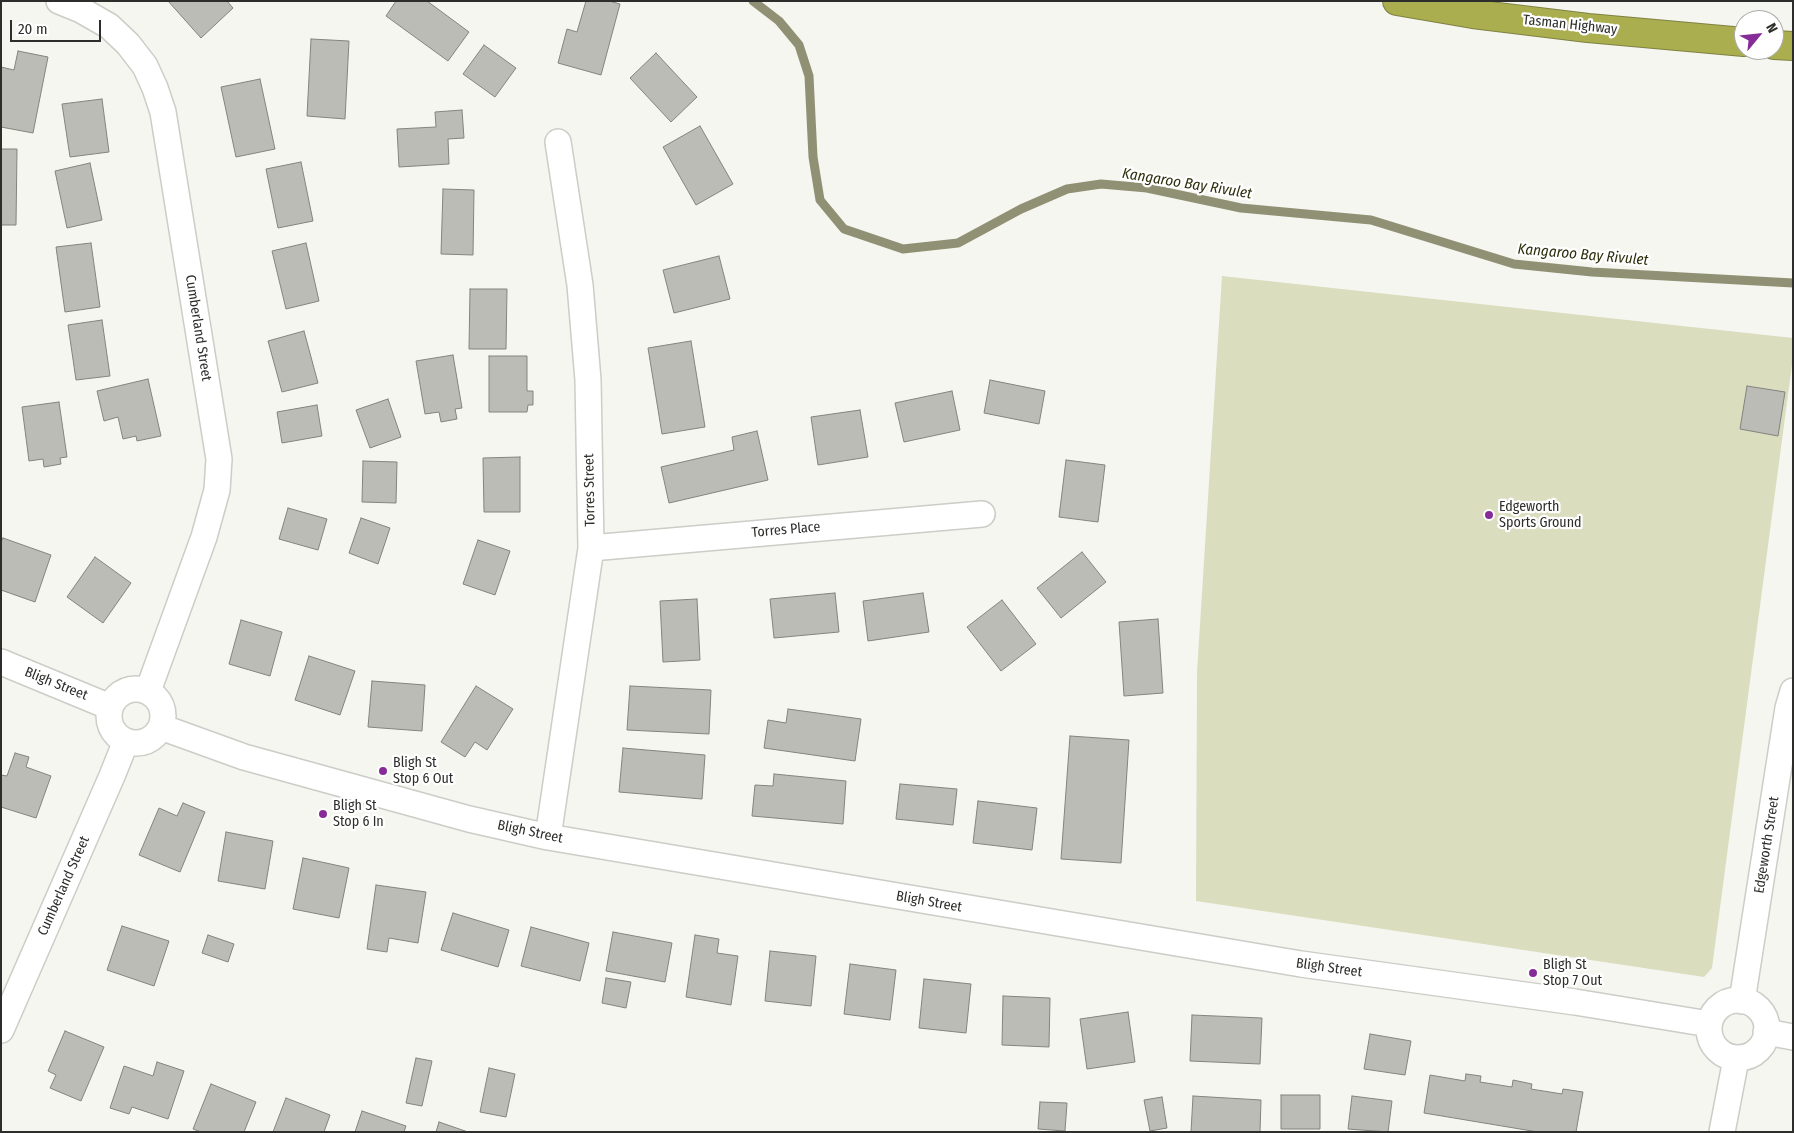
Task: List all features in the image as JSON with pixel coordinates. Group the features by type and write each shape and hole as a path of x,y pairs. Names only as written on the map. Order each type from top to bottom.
{"highway":[{"name":"Tasman Highway","path":"1397,1 1473,14 1579,27 1734,41"}],"street":[{"name":"Cumberland Street","path":"60,1 81,10 109,26 128,44 139,59 155,88 162,112 219,459 217,490 204,537 148,691"},
{"name":"Torres Street","path":"548,837 590,548 588,371 580,286 558,142"},
{"name":"Torres Place","path":"590,548 982,514"},
{"name":"Bligh Street","path":"1,662 110,706"},
{"path":"130,689 148,691 160,703 163,711 161,727 150,740 134,744 126,741 118,737 109,723 110,706 115,698 130,689"},
{"name":"Edgeworth Street","path":"1742,1001 1787,718 1793,691"},
{"name":"Bligh Street","path":"161,727 244,757 469,819 548,837 1300,964 1575,1002 1709,1024"},
{"name":"Cumberland Street","path":"1,1030 126,741"},
{"path":"1733,1000 1750,1003 1757,1008 1766,1023 1765,1040 1754,1054 1736,1058 1721,1053 1715,1048 1709,1032 1709,1024 1717,1008 1724,1003 1733,1000"},
{"path":"1766,1032 1793,1037"},
{"path":"1722,1132 1736,1058"}],"green space":[{"name":"Edgeworth Sports Ground","path":"1222,276 1793,338 1793,357 1712,968 1704,977 1196,901 1197,672"}],"building":[{"path":"168,1 227,1 233,8 201,38"},
{"path":"396,1 427,1 469,32 448,61 386,16"},
{"path":"586,1 609,1 620,4 601,75 558,63 567,29 577,32"},
{"path":"311,39 349,41 345,119 307,116"},
{"path":"484,45 516,68 495,97 463,74"},
{"path":"18,51 48,57 33,133 1,127 1,67 14,70"},
{"path":"656,53 697,97 671,122 630,78"},
{"path":"260,79 275,149 236,157 221,87"},
{"path":"102,99 109,152 70,157 62,104"},
{"path":"462,110 464,138 448,139 449,164 399,167 397,129 436,127 435,112"},
{"path":"700,126 733,184 696,205 663,147"},
{"path":"1,149 17,149 16,225 1,225"},
{"path":"301,162 313,221 278,228 266,169"},
{"path":"90,163 102,220 67,228 55,171"},
{"path":"443,189 474,190 473,255 441,254"},
{"path":"91,243 100,307 65,312 56,247"},
{"path":"306,243 319,301 286,309 272,251"},
{"path":"719,256 730,299 674,313 663,270"},
{"path":"470,289 507,289 506,349 469,349"},
{"path":"102,320 110,376 76,380 68,325"},
{"path":"304,331 318,383 282,392 268,341"},
{"path":"691,341 705,427 662,434 648,348"},
{"path":"453,355 462,408 455,409 457,419 441,422 439,412 425,414 416,361"},
{"path":"489,356 527,356 527,391 533,391 533,405 528,405 527,412 489,412"},
{"path":"148,379 161,436 137,441 136,436 123,439 118,417 104,421 97,391"},
{"path":"990,380 1045,391 1039,424 984,413"},
{"path":"1747,386 1785,392 1778,436 1740,429"},
{"path":"952,391 960,430 904,442 895,403"},
{"path":"388,399 401,437 370,448 356,410"},
{"path":"59,402 67,457 60,458 61,464 44,467 43,459 29,461 22,407"},
{"path":"317,405 322,436 282,443 277,412"},
{"path":"860,410 868,457 818,465 811,417"},
{"path":"757,431 768,480 669,503 661,467 734,450 732,437"},
{"path":"520,457 520,512 484,512 483,458"},
{"path":"1066,460 1105,465 1098,522 1059,517"},
{"path":"363,461 397,462 396,503 362,502"},
{"path":"288,508 327,519 318,550 279,539"},
{"path":"361,518 390,528 378,564 349,553"},
{"path":"3,538 51,555 35,602 1,590 1,542"},
{"path":"478,540 510,551 495,595 463,584"},
{"path":"1082,552 1106,582 1061,618 1037,588"},
{"path":"95,557 131,583 103,623 67,597"},
{"path":"835,593 839,632 774,638 770,599"},
{"path":"923,593 929,632 868,641 863,601"},
{"path":"697,599 700,660 663,662 660,601"},
{"path":"1002,600 1036,644 1001,671 967,627"},
{"path":"1158,619 1163,693 1124,696 1119,622"},
{"path":"241,620 282,632 270,676 229,664"},
{"path":"309,656 355,671 340,715 295,700"},
{"path":"372,681 425,685 422,731 368,727"},
{"path":"476,686 513,709 487,750 475,742 465,757 441,742"},
{"path":"630,686 711,690 709,734 627,730"},
{"path":"788,709 861,719 855,761 764,748 768,720 786,723"},
{"path":"1070,736 1129,740 1121,863 1061,859"},
{"path":"623,748 705,755 702,799 619,792"},
{"path":"15,753 29,757 26,767 51,776 36,818 1,807 1,775 7,776"},
{"path":"774,774 846,781 843,824 752,816 755,785 773,786"},
{"path":"900,784 957,789 953,825 896,819"},
{"path":"978,801 1037,808 1032,850 973,843"},
{"path":"183,803 205,812 180,872 139,855 159,808 177,816"},
{"path":"226,832 273,841 265,889 218,881"},
{"path":"303,858 349,868 339,918 293,909"},
{"path":"376,885 426,892 418,943 389,938 387,952 367,949"},
{"path":"453,913 509,930 498,967 441,950"},
{"path":"122,926 169,941 154,986 107,970"},
{"path":"531,927 589,943 580,981 521,966"},
{"path":"613,932 672,943 665,982 606,971"},
{"path":"208,935 234,944 228,962 202,953"},
{"path":"695,935 719,939 717,953 738,956 731,1005 686,997"},
{"path":"770,951 816,956 811,1006 765,1001"},
{"path":"850,964 896,970 890,1020 844,1014"},
{"path":"606,978 631,982 626,1008 602,1003"},
{"path":"924,979 971,984 966,1033 919,1028"},
{"path":"1003,996 1050,998 1049,1047 1002,1045"},
{"path":"1128,1012 1135,1062 1087,1069 1080,1019"},
{"path":"1192,1015 1262,1018 1260,1064 1190,1061"},
{"path":"65,1031 104,1047 81,1101 50,1088 56,1075 48,1071"},
{"path":"1370,1034 1411,1041 1405,1075 1364,1069"},
{"path":"416,1058 432,1061 422,1106 406,1103"},
{"path":"157,1062 184,1071 168,1119 132,1107 129,1114 110,1108 124,1066 153,1076"},
{"path":"489,1068 515,1074 506,1117 480,1112"},
{"path":"1466,1074 1481,1076 1480,1082 1512,1087 1513,1080 1532,1084 1531,1089 1562,1094 1563,1089 1583,1092 1576,1132 1538,1132 1424,1113 1430,1075 1465,1081"},
{"path":"211,1084 256,1102 244,1132 201,1132 193,1129"},
{"path":"1281,1095 1320,1095 1320,1129 1281,1129"},
{"path":"1193,1096 1261,1100 1260,1132 1191,1132"},
{"path":"1352,1096 1392,1101 1388,1132 1348,1129"},
{"path":"1162,1097 1167,1128 1150,1131 1144,1100"},
{"path":"286,1098 330,1115 324,1132 273,1132"},
{"path":"1040,1102 1067,1103 1065,1131 1038,1129"},
{"path":"362,1111 406,1126 404,1132 355,1132"},
{"path":"439,1122 468,1132 436,1132"}],"waterway":[{"name":"Kangaroo Bay Rivulet","path":"753,1 779,21 799,45 809,76 813,157 820,200 844,229 903,249 958,243 1021,209 1067,189 1101,184 1147,188 1241,208 1371,220 1514,264 1592,272 1793,283"}],"place":[{"name":"Edgeworth Sports Ground","path":"1489,515"},
{"name":"Bligh St Stop 6 Out","path":"383,771"},
{"name":"Bligh St Stop 6 In","path":"323,814"},
{"name":"Bligh St Stop 7 Out","path":"1533,973"}]}
